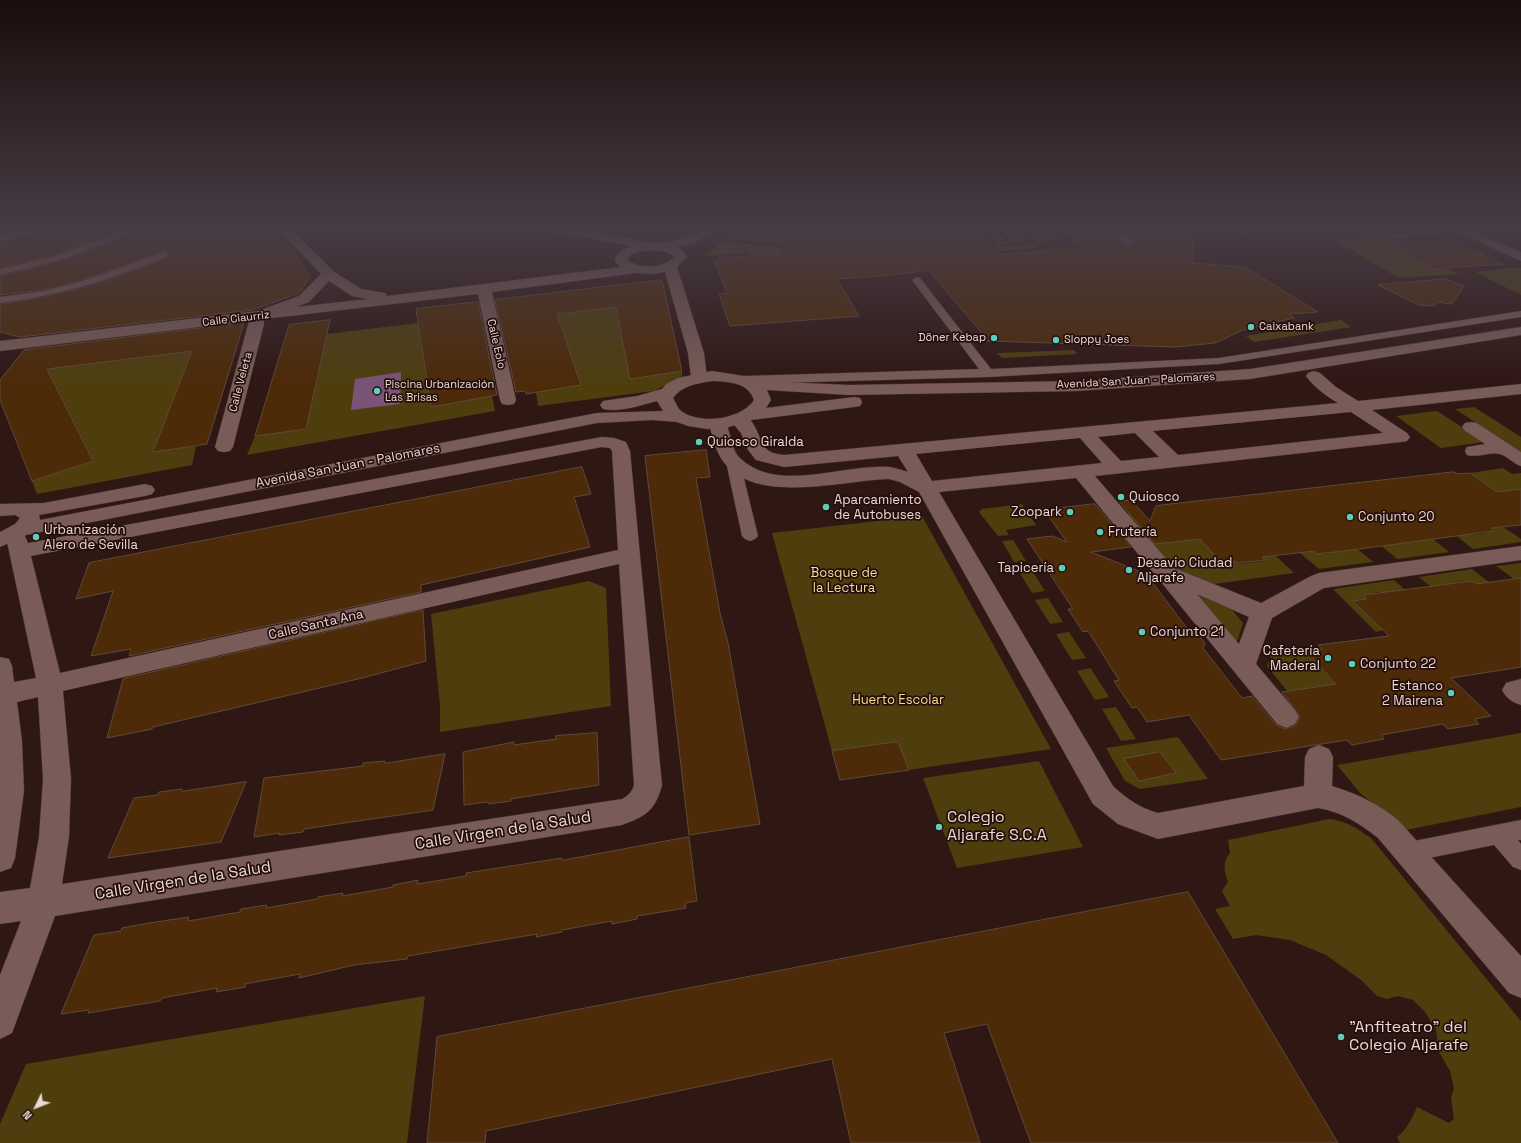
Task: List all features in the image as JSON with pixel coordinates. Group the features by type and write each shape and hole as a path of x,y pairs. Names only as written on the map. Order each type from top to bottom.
{"street":[{"path":"256,317 304,299 323,279"},
{"path":"336,279 357,293 400,299"},
{"name":"Calle Ciaurriz","path":"544,281 550,279"},
{"name":"Calle Ciaurriz","path":"0,346 256,317 557,279"},
{"path":"678,279 696,353 699,377"},
{"name":"Calle Eolo","path":"484,289 508,400"},
{"name":"Calle Veleta","path":"224,447 257,324 256,317"},
{"name":"Avenida San Juan - Palomares","path":"11,523 44,509 638,401 667,393 684,381 699,377 726,376 744,381 782,387 849,390 1076,386 1250,374 1521,331"},
{"name":"Avenida San Juan - Palomares","path":"11,523 598,418 653,415 677,417 701,423 718,424 745,417 821,405 853,402 1086,398 1259,386 1521,344"},
{"path":"718,424 732,462 749,475 770,481 782,482 881,473 902,476 926,488 1401,437 1381,422 1354,407 1330,391 1314,376"},
{"path":"744,381 759,390 762,397 760,405 745,417 757,450 763,456 773,460 784,461 905,451 1427,400 1521,389"},
{"path":"667,393 664,398 666,406 677,417"},
{"path":"1427,400 1444,410"},
{"path":"1471,427 1521,460"},
{"path":"1140,428 1174,461"},
{"path":"1085,433 1116,467"},
{"name":"Avenida San Juan - Palomares","path":"11,523 602,442 614,442"},
{"name":"Calle Virgen de la Salud","path":"0,908 622,812 632,809 641,803 646,796 648,785 621,451 620,446 614,442"},
{"path":"1474,450 1502,448"},
{"path":"905,451 1102,796 1126,816 1158,826 1318,796 1331,798 1350,804 1372,816 1388,829 1521,982"},
{"path":"1081,471 1286,717"},
{"path":"0,1021 44,902 54,837 57,779 50,684 11,523"},
{"path":"1243,665 1262,613 1319,581 1521,553"},
{"name":"Calle Santa Ana","path":"4,696 50,684 629,556"},
{"path":"1165,572 1262,613"},
{"path":"0,666 8,741 10,791 0,858"},
{"path":"1521,689 1515,690 1521,696"},
{"path":"1318,796 1319,757"}],"lane":[{"path":"0,300 57,292 101,279"},
{"path":"917,280 988,373"},
{"path":"744,381 988,373 1236,359 1521,314"},
{"path":"732,462 750,536"},
{"path":"1409,852 1521,830"},
{"path":"1498,834 1521,860"}],"green space":[{"path":"1490,279 1521,279 1521,295"},
{"path":"616,307 630,378 682,371 682,377 654,391 538,406 536,392 557,314"},
{"path":"1341,320 1351,327 1254,342 1246,336"},
{"path":"418,323 431,407 492,396 495,411 247,455 255,436 306,429 327,334"},
{"path":"1074,350 1077,354 1002,358 997,353"},
{"path":"192,351 153,452 196,446 192,465 37,494 32,481 93,461 47,369"},
{"path":"1474,407 1521,437 1521,452 1455,409"},
{"path":"1437,411 1485,442 1441,448 1396,416"},
{"path":"1503,468 1512,474 1521,473 1521,489 1497,492 1470,473"},
{"path":"1022,504 1036,525 1006,530 1009,535 998,536 979,512 982,509"},
{"path":"1135,512 1161,543 1200,539 1222,563 1235,561 1239,564 1265,561 1262,557 1276,556 1294,573 1214,584 1172,569 1126,513"},
{"name":"Huerto Escolar","path":"922,516 1051,749 840,780 772,533"},
{"path":"1503,527 1521,539 1521,542 1473,549 1453,533 1466,532 1480,534 1494,531 1491,528"},
{"path":"1429,536 1449,552 1397,559 1378,543 1408,543"},
{"path":"1013,540 1026,561 1014,562 1002,541"},
{"path":"1354,546 1373,562 1319,569 1300,553 1314,551 1317,554 1332,553"},
{"path":"1521,563 1521,578 1514,579 1496,566"},
{"path":"1031,569 1045,591 1032,593 1018,570"},
{"path":"1472,569 1490,583 1476,584 1472,581 1457,582 1435,590 1419,577"},
{"path":"1394,580 1409,593 1376,592 1367,599 1353,601 1383,630 1376,632 1333,589"},
{"path":"589,581 606,588 611,706 440,732 440,706 431,614"},
{"path":"1189,589 1228,605 1243,623 1236,645"},
{"path":"1048,598 1063,622 1050,624 1035,600"},
{"path":"1069,632 1086,658 1072,660 1056,634"},
{"path":"1307,652 1336,684 1287,691 1267,666 1271,656"},
{"path":"1091,668 1109,697 1095,700 1077,671"},
{"path":"1116,707 1136,739 1121,741 1102,709"},
{"path":"1521,733 1521,807 1406,830 1387,813 1361,794 1337,765"},
{"path":"1178,737 1208,779 1140,789 1125,781 1106,748"},
{"path":"1039,761 1083,847 957,868 923,778"},
{"path":"1329,819 1346,823 1371,838 1521,1021 1521,1143 1400,1143 1397,1137 1406,1127 1417,1107 1449,1123 1454,1119 1451,1098 1454,1088 1450,1071 1439,1052 1436,1030 1425,1012 1413,1000 1398,996 1387,999 1377,996 1361,980 1326,955 1290,940 1256,935 1233,939 1215,909 1230,906 1222,891 1228,882 1224,867 1230,853 1228,840"},
{"path":"425,996 407,1143 0,1143 0,1124 26,1064"}],"shaded area":[{"name":"Piscina Urbanización Las Brisas","path":"401,372 400,404 351,410 355,379"}],"building":[{"path":"0,279 85,279 43,290 0,295"},
{"path":"110,279 308,279 299,293 252,310 20,337 0,332 0,304 44,297"},
{"path":"721,279 837,279 859,316 730,326 719,294 727,293"},
{"path":"937,279 1265,279 1318,312 1289,314 1294,318 1243,330 1215,343 1175,347 988,341"},
{"path":"1446,279 1464,286 1452,304 1437,302 1434,306 1419,305 1378,285"},
{"path":"662,280 682,371 630,379 616,307 557,314 581,385 526,394 525,391 516,392 495,300"},
{"path":"478,302 497,395 431,407 416,309"},
{"path":"330,320 306,429 255,436 289,325"},
{"path":"244,323 207,444 153,452 192,351 47,369 93,461 32,481 0,400 0,380 24,350"},
{"path":"706,450 710,477 696,478 720,613 728,643 760,824 689,835 645,456"},
{"path":"582,467 591,494 574,497 590,547 421,585 421,592 129,656 131,649 91,656 113,591 76,599 89,563"},
{"name":"Conjunto 20","path":"1454,472 1458,474 1470,473 1497,492 1521,489 1521,525 1491,528 1494,531 1359,549 1317,554 1314,551 1262,557 1265,560 1222,563 1200,539 1155,544 1119,501 1131,500 1150,521 1156,506"},
{"path":"1095,504 1131,547 1091,552 1146,574 1189,631 1194,630 1205,643 1203,648 1242,698 1252,696 1276,725 1285,729 1296,725 1300,716 1282,692 1336,684 1307,652 1322,649 1318,645 1389,636 1353,601 1367,599 1363,595 1472,581 1476,584 1521,578 1521,667 1451,678 1491,716 1475,719 1479,724 1448,729 1443,724 1381,735 1384,739 1352,745 1347,740 1221,760 1189,715 1147,722 1137,707 1132,708 1114,681 1119,680 1088,631 1083,632 1068,609 1073,609 1027,539 1052,536 1067,542 1044,510"},
{"path":"423,610 426,661 358,679 153,727 152,729 107,738 123,679"},
{"path":"597,733 599,785 511,799 511,801 464,805 463,752 514,742 514,745 556,739 556,736"},
{"path":"898,742 909,770 840,780 832,751"},
{"path":"1160,752 1176,773 1139,781 1124,759"},
{"path":"445,754 433,810 304,829 303,832 279,835 280,833 254,837 264,778 363,766 363,763 385,761 385,763"},
{"path":"246,782 221,842 108,858 134,798 158,795 159,792 182,789 182,791"},
{"path":"689,837 697,901 685,903 686,908 637,916 637,919 612,924 612,921 562,930 562,932 536,937 537,934 408,956 407,959 354,965 299,978 300,974 245,984 245,987 216,992 217,988 162,998 160,1001 88,1013 89,1010 61,1014 94,935 121,931 122,928 149,923 189,917 188,921 240,912 241,909 267,905 266,908 343,893 342,896 393,887 393,885 418,880 417,884 466,876 466,873 562,858 562,860"},
{"path":"1188,892 1338,1143 1031,1143 987,1024 944,1033 980,1143 851,1143 832,1059 486,1131 485,1143 427,1143 437,1037"}],"place":[{"name":"Caixabank","path":"1251,327"},
{"name":"Döner Kebap","path":"994,338"},
{"name":"Sloppy Joes","path":"1056,340"},
{"name":"Piscina Urbanización Las Brisas","path":"377,391"},
{"name":"Quiosco Giralda","path":"699,442"},
{"name":"Quiosco","path":"1121,497"},
{"name":"Aparcamiento de Autobuses","path":"826,507"},
{"name":"Zoopark","path":"1070,512"},
{"name":"Conjunto 20","path":"1350,517"},
{"name":"Frutería","path":"1100,532"},
{"name":"Urbanización Alero de Sevilla","path":"36,537"},
{"name":"Tapicería","path":"1062,568"},
{"name":"Desavio Ciudad Aljarafe","path":"1129,570"},
{"name":"Conjunto 21","path":"1142,632"},
{"name":"Cafetería Maderal","path":"1328,658"},
{"name":"Conjunto 22","path":"1352,664"},
{"name":"Estanco 2 Mairena","path":"1451,693"},
{"name":"Colegio Aljarafe S.C.A","path":"939,827"},
{"name":"\"Anfiteatro\" del Colegio Aljarafe","path":"1341,1037"}],"park label":[{"name":"Bosque de la Lectura","path":"844,580"}]}
